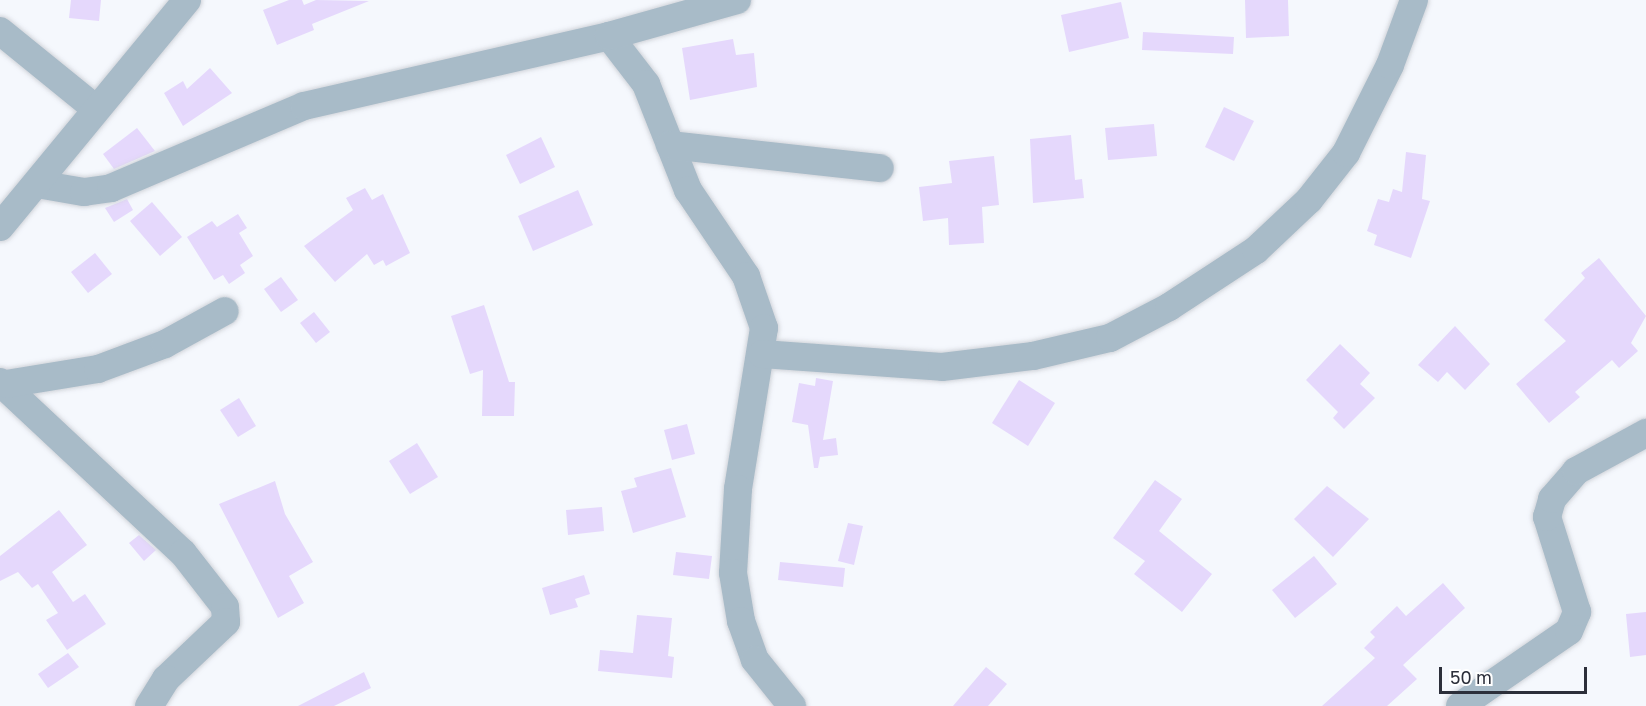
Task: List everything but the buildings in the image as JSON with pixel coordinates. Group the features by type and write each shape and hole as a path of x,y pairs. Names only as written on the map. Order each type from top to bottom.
{"street":[{"path":"0,227 187,0"},
{"path":"37,184 84,192 111,188 304,106 609,36 737,0"},
{"path":"762,354 942,367 1032,356 1110,338 1169,307 1256,250 1309,200 1346,153 1390,65 1414,0"},
{"path":"0,31 96,109"},
{"path":"609,36 646,84 688,190 755,295 764,328 762,354 738,489 734,573 741,621 755,660 792,706"},
{"path":"670,145 880,168"},
{"path":"3,383 98,369 165,345 225,310"},
{"path":"3,383 60,442 183,553 225,607 226,622 166,679 149,706"},
{"path":"1460,706 1569,631 1577,612 1547,517 1552,499 1576,471 1646,433"}]}
